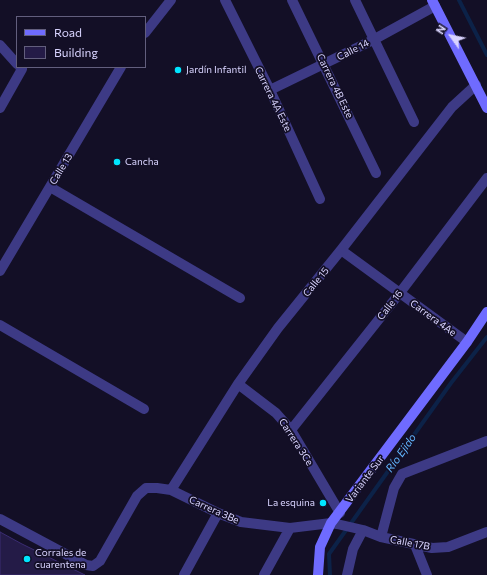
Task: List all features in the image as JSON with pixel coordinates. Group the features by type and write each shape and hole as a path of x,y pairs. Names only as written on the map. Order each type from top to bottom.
{"main road":[{"path":"433,3 487,108"},
{"name":"Variante Sur","path":"318,575 320,547 340,513 467,342 487,312"}],"street":[{"path":"146,32 171,0"},
{"name":"Carrera 4A Este","path":"225,0 270,90 320,199"},
{"name":"Carrera 4B Este","path":"292,0 376,173"},
{"path":"355,0 373,40 414,122"},
{"name":"Calle 14","path":"270,90 373,40 433,3"},
{"path":"0,45 16,63"},
{"path":"0,108 22,69 21,68"},
{"name":"Calle 13","path":"0,271 120,68"},
{"name":"Calle 15","path":"171,490 238,384 278,328 341,250 452,107 476,85"},
{"name":"Calle 16","path":"291,430 400,294 487,178"},
{"path":"50,186 240,298"},
{"name":"Carrera 4Ae","path":"341,250 467,342"},
{"path":"0,325 144,408"},
{"name":"Carrera 3Ce","path":"238,384 276,413 291,430 340,513"},
{"path":"381,537 394,488 402,474 487,441"},
{"name":"Carrera 3Be","path":"0,519 86,565 93,566 100,561 137,496 146,488 171,490 218,513 241,522 290,528 334,523"},
{"path":"184,575 218,513"},
{"name":"Calle 17B","path":"334,523 381,537 432,548 448,546 487,532"},
{"path":"264,575 290,528"},
{"path":"348,575 353,549 360,530"},
{"path":"415,545 427,575"}],"building":[{"name":"Corrales de cuarentena","path":"0,532 22,544 85,575 0,575"}],"waterway":[{"name":"Río Ejido","path":"459,0 487,55"},
{"name":"Río Ejido","path":"330,575 329,554 451,383 487,337"}],"place":[{"name":"Jardín Infantil","path":"178,70"},
{"name":"Cancha","path":"117,162"},
{"name":"La esquina","path":"323,503"},
{"name":"Corrales de cuarentena","path":"27,559"}]}
